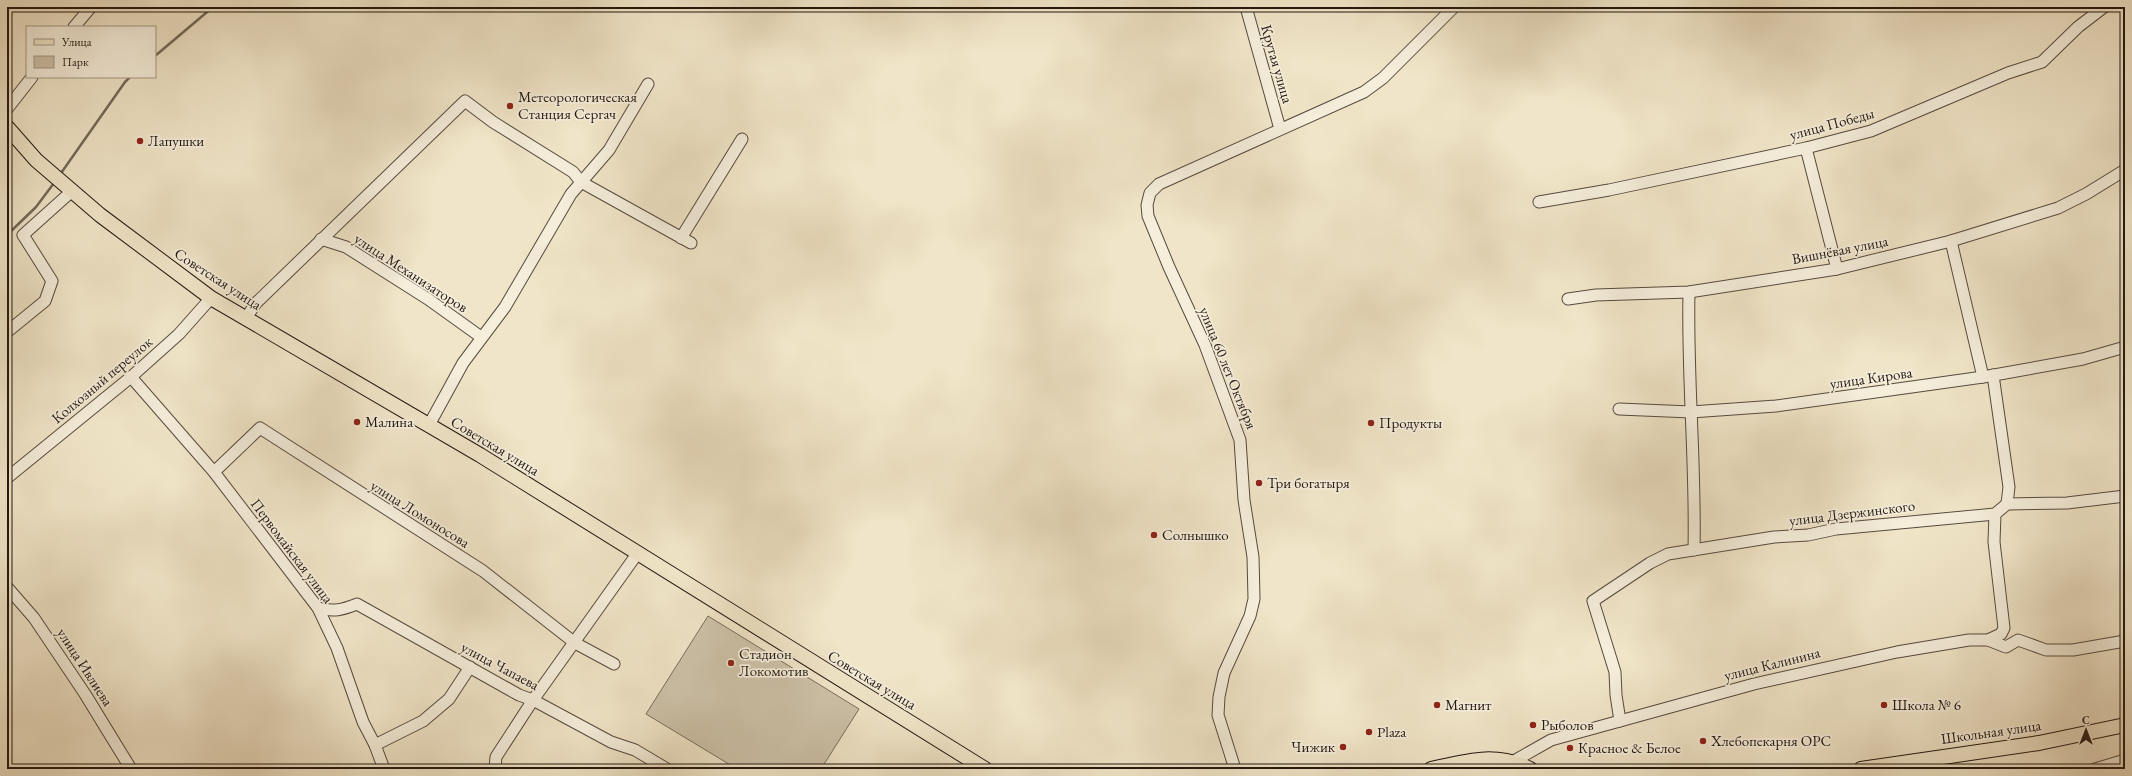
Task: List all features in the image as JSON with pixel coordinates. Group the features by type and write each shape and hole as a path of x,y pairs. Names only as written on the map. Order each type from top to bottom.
{"main road":[{"name":"Советская улица","path":"7,127 36,160 100,215 211,298 429,425 985,769"},
{"name":"Школьная улица","path":"1861,769 2039,743 2125,726"},
{"path":"1431,769 1471,760 1499,759 1514,761 1530,769"}],"street":[{"path":"75,26 91,7"},
{"name":"Крутая улица","path":"1246,7 1280,129"},
{"name":"улица 60 лет Октября","path":"1236,769 1218,715 1219,697 1224,673 1250,616 1254,599 1253,557 1244,500 1240,440 1205,345 1169,268 1148,216 1147,205 1150,193 1159,184 1364,92 1383,78 1454,7"},
{"name":"улица Победы","path":"1539,202 1609,190 1806,148 1871,131 2008,73 2042,62 2078,27 2104,7"},
{"path":"7,109 31,78"},
{"path":"429,425 463,363 505,307 560,212 581,182 609,150 648,84"},
{"path":"246,318 256,303 465,101 493,122 573,172 581,182 686,240 742,139"},
{"path":"1806,148 1837,268"},
{"name":"Вишнёвая улица","path":"1568,299 1596,295 1689,292 1837,268 1951,241 2058,208 2107,182 2125,170"},
{"path":"7,332 45,301 52,280 23,235 72,191"},
{"name":"улица Механизаторов","path":"321,240 346,247 428,299 481,337"},
{"path":"1951,241 1988,376 2010,487 2007,504"},
{"path":"1689,292 1688,343 1695,508 1694,550"},
{"name":"Колхозный переулок","path":"7,478 131,377 179,334 211,298"},
{"name":"улица Кирова","path":"1618,409 1691,412 1776,406 1988,376 2082,359 2125,347"},
{"name":"Первомайская улица","path":"131,377 214,472 318,608 337,648 363,722 375,745 384,769"},
{"name":"улица Ломоносова","path":"214,472 260,428 483,571 575,643 614,664"},
{"path":"1988,640 2000,634 2004,628 1994,542 1995,514 2007,504 2067,503 2125,496"},
{"name":"улица Дзержинского","path":"1620,722 1616,695 1615,672 1593,601 1650,563 1668,554 1774,537 1808,535 1836,529 1995,514"},
{"path":"496,768 496,757 533,700 637,554"},
{"name":"улица Ивлиева","path":"7,587 34,618 90,700 131,769"},
{"name":"улица Чапаева","path":"318,608 332,612 340,611 357,604 520,695 533,700 611,742 635,750 667,769"},
{"path":"2004,628 2018,640 2046,650 2073,650 2125,641"},
{"name":"улица Калинина","path":"1514,761 1552,740 1754,684 1897,652 1969,640 1988,640 2006,647 2018,640"},
{"path":"375,745 423,721 449,699 470,667"},
{"path":"2095,769 2125,760"}],"green space":[{"name":"Стадион Локомотив","path":"708,616 859,709 821,769 737,769 646,714"}],"waterway":[{"path":"156,55 213,7"},
{"path":"59,176 129,78"},
{"path":"7,235 36,207 54,183"}],"place":[{"name":"Метеорологическая Станция Сергач","path":"510,106"},
{"name":"Лапушки","path":"140,141"},
{"name":"Малина","path":"357,422"},
{"name":"Продукты","path":"1371,423"},
{"name":"Три богатыря","path":"1259,483"},
{"name":"Солнышко","path":"1154,535"},
{"name":"Стадион Локомотив","path":"731,663"},
{"name":"Магнит","path":"1437,705"},
{"name":"Школа № 6","path":"1884,705"},
{"name":"Рыболов","path":"1533,725"},
{"name":"Plaza","path":"1369,732"},
{"name":"Хлебопекарня ОРС","path":"1703,741"},
{"name":"Чижик","path":"1343,747"},
{"name":"Красное & Белое","path":"1570,748"}]}
